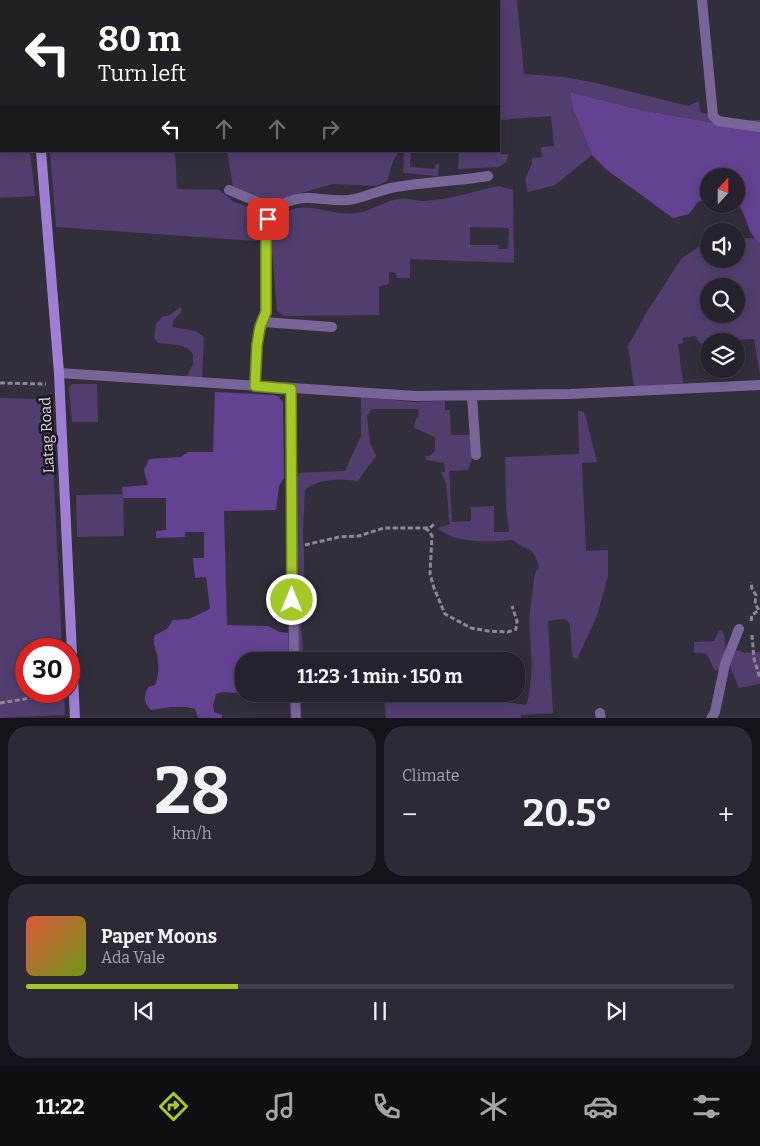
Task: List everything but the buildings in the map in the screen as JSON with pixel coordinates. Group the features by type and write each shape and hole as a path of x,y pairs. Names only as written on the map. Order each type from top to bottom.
{"street":[{"path":"702,0 714,116 718,121 760,127"},
{"name":"Latag Road","path":"41,152 59,378 76,718"},
{"path":"255,386 257,345 267,306 266,231 268,219 272,212 297,198 322,197 335,200 350,200 370,196 394,187 488,176"},
{"path":"229,190 260,204 272,212"},
{"path":"263,322 332,327"},
{"path":"59,378 255,386 416,396 570,394 760,385"},
{"path":"291,389 294,652"},
{"path":"472,396 476,455"},
{"path":"711,718 715,712 725,664 739,629"},
{"path":"295,702 296,718"}],"path":[{"path":"0,383 59,378"},
{"path":"292,548 339,537 359,536 384,528 431,528 435,523"},
{"path":"424,528 432,536 430,574 445,614 471,628 508,632 516,629 518,624 512,606"},
{"path":"0,703 15,701"}],"shaded area":[{"path":"500,0 517,0 524,74 563,77 592,82 688,106 699,101 700,112 738,121 760,120 760,131 641,110 570,92 573,109 592,155 555,185 528,192 525,180 532,163 532,158 542,157 541,147 554,146 551,116 500,120"},
{"path":"570,92 641,110 760,131 760,244 752,234 743,213 745,213 745,168 700,168 700,201 689,214 673,218 607,170 592,155 573,109"},
{"path":"0,152 30,152 35,196 0,198"},
{"path":"50,152 175,152 177,189 219,190 234,202 250,207 258,213 257,241 56,227"},
{"path":"227,152 398,152 394,159 387,181 376,186 333,184 273,201 266,201 233,187"},
{"path":"404,152 411,152 410,167 435,169 436,164 439,164 438,176 403,173"},
{"path":"459,152 500,152 500,154 508,154 506,162 498,167 458,169"},
{"path":"499,186 513,190 514,263 410,259 410,278 397,278 396,273 389,272 389,284 379,287 379,315 285,316 277,311 271,240 276,222 286,212 299,208 315,208 340,213 358,213 398,199 433,200","holes":["470,227 509,228 508,249 498,249 498,245 470,245"]},
{"path":"745,238 753,238 760,244 760,375 754,339 745,339 745,333 700,333 700,343 695,336 682,338 684,343 678,344 683,383 634,387 628,346 648,310 681,259 700,246 700,268 745,268"},
{"path":"181,307 181,312 173,321 172,327 195,331 204,337 202,378 186,378 193,364 193,354 190,350 182,346 158,343 154,338 156,324 162,317 170,315"},
{"path":"72,384 97,384 98,422 72,422 69,388"},
{"path":"215,392 273,395 278,396 283,402 284,478 279,486 276,510 224,511 227,625 268,626 280,632 288,633 289,652 235,652 235,693 223,692 216,694 213,705 214,712 222,715 222,718 198,718 195,709 186,707 151,710 145,702 145,696 148,687 155,685 158,674 158,658 154,642 155,635 167,629 173,620 189,619 210,609 206,577 195,578 193,558 204,558 204,532 185,532 185,537 156,538 156,531 166,530 166,498 123,498 122,487 148,485 144,470 149,459 181,457 188,452 213,452"},
{"path":"361,397 416,402 445,401 445,410 450,410 451,435 470,435 472,459 468,470 449,471 452,522 471,521 471,507 494,506 494,532 509,532 506,506 505,457 579,454 578,411 582,411 585,414 597,462 582,463 586,551 608,550 608,576 597,616 577,659 572,654 570,625 567,620 548,621 553,713 521,715 521,718 386,718 384,702 503,702 526,705 532,667 529,618 535,573 539,567 537,560 529,549 513,540 463,540 437,528 450,524 446,483 441,472 445,472 444,463 426,460 425,456 430,456 435,451 435,437 414,428 415,421 419,415 418,409 372,409 367,416 370,443 376,456 358,481 323,481 305,490 303,530 305,592 301,627 303,652 299,652 294,473 345,471 361,436"},
{"path":"0,398 50,399 61,638 15,638 15,703 64,703 65,715 0,718"},
{"path":"123,494 124,536 77,537 76,495"},
{"path":"720,629 725,638 725,649 720,666 718,670 715,670 706,655 694,653 694,642 714,641"},
{"path":"738,650 744,653 760,652 760,684 738,688 730,668 730,659"}],"route":[{"path":"268,219 266,231 266,312 260,327 257,345 255,386 291,389 292,600"}]}
